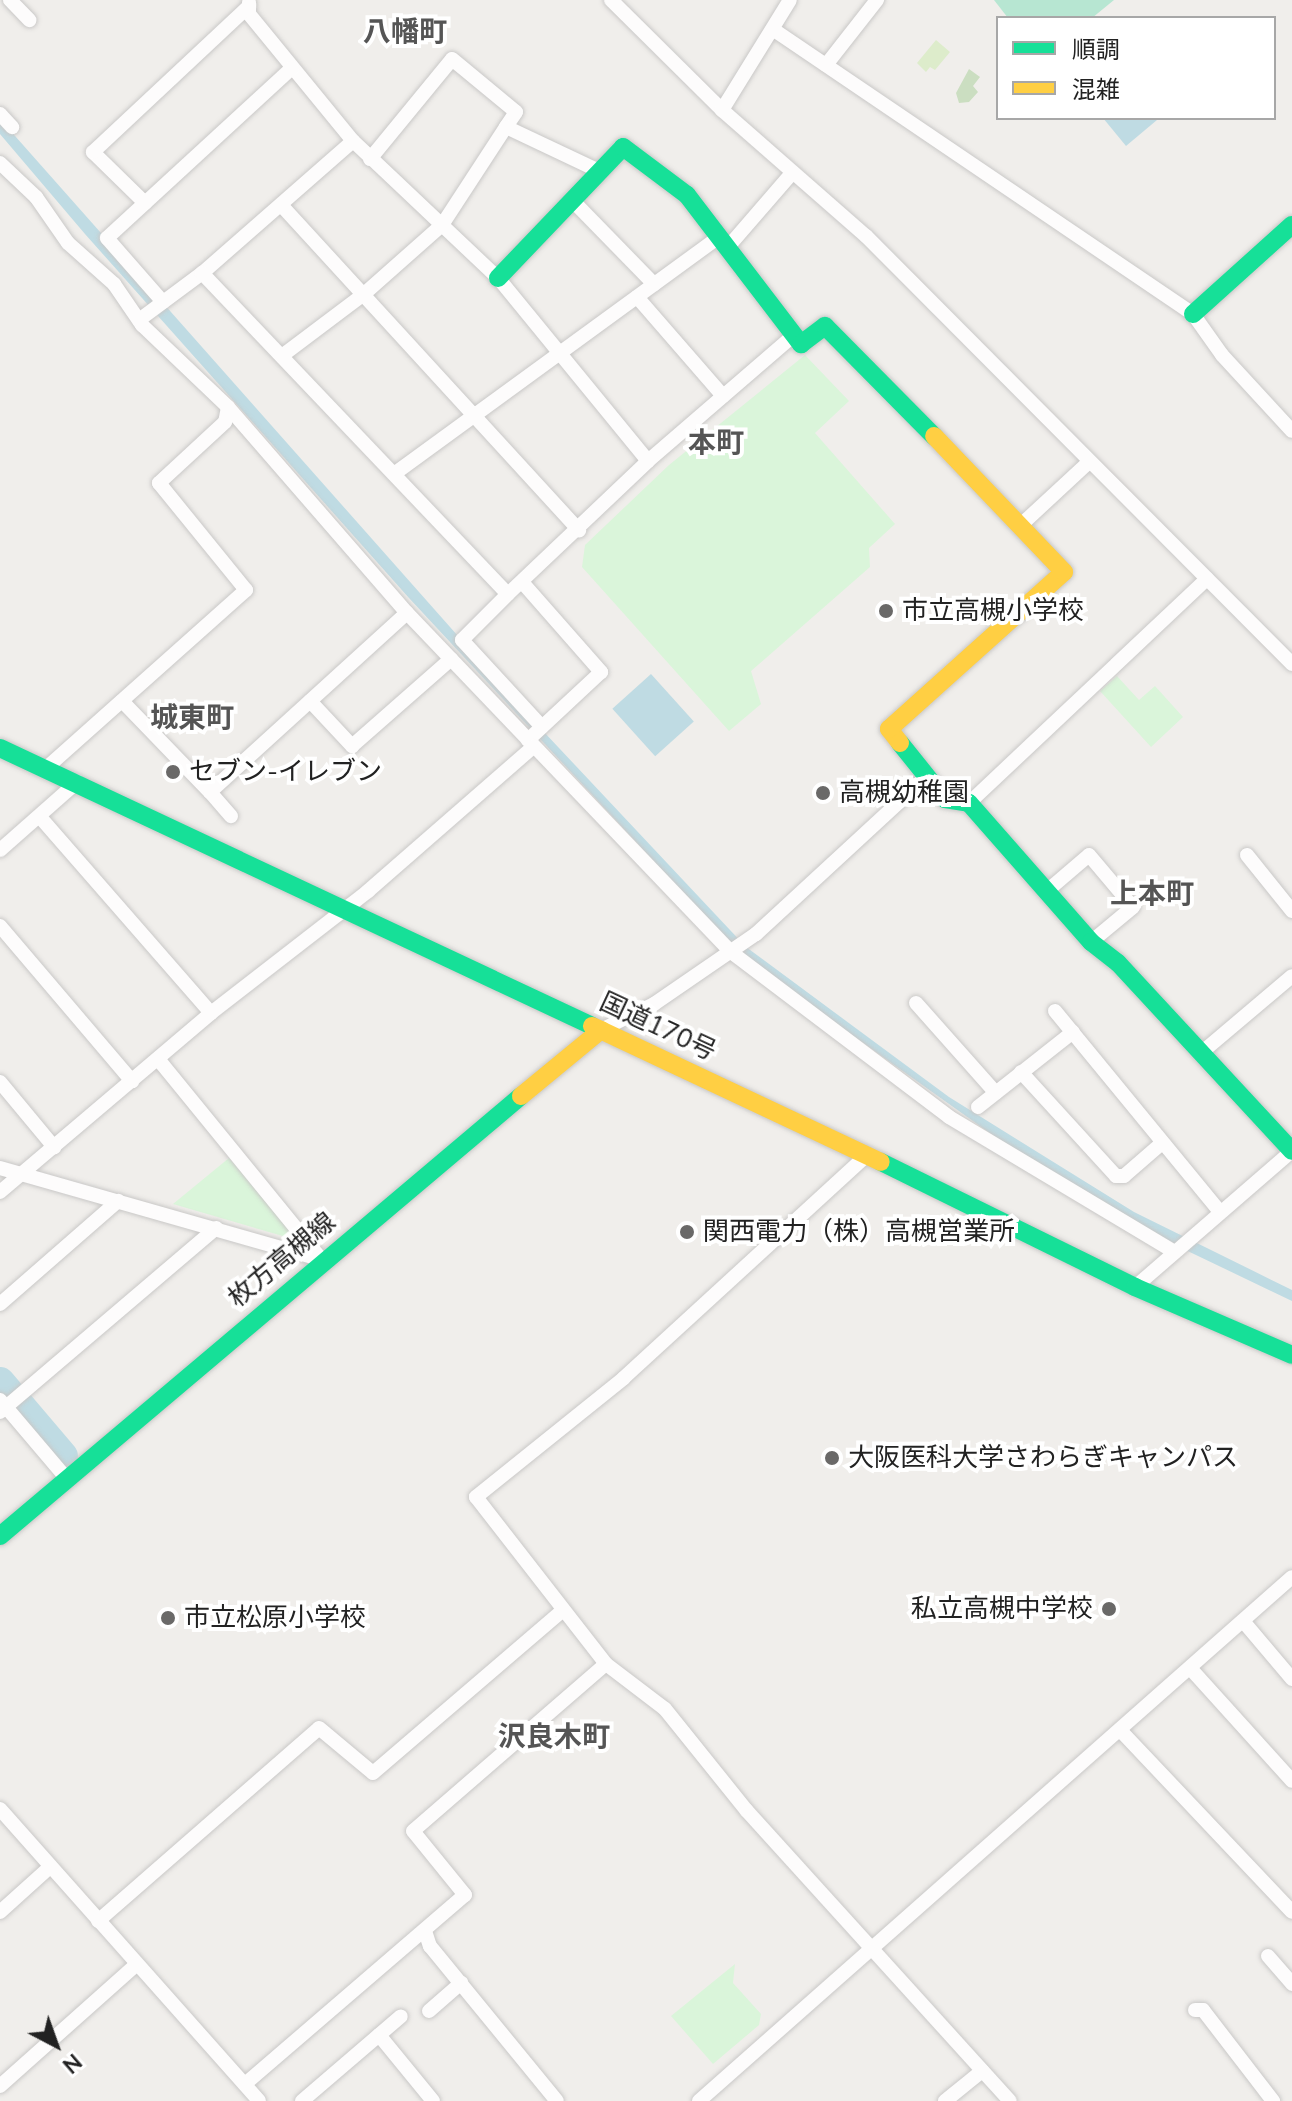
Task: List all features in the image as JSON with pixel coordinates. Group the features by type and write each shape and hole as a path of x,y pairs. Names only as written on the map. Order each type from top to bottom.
{"main road":[{"path":"498,278 623,147 687,195 801,344 825,326 1022,524 1064,572 889,729 945,799 969,803 1091,942 1118,963 1292,1151"},
{"path":"1193,314 1292,225"},
{"name":"国道170号","path":"0,748 867,1155 1135,1287 1292,1355"},
{"name":"枚方高槻線","path":"0,1536 322,1260 601,1030"}],"street":[{"path":"10,0 29,20"},
{"path":"611,0 722,110 866,236 1292,664"},
{"path":"722,110 790,0"},
{"path":"826,65 877,0"},
{"path":"249,3 249,14 353,141 498,278 648,461"},
{"path":"145,203 93,152 249,3"},
{"path":"774,30 1193,314 1222,355 1292,431"},
{"path":"283,355 364,294 442,225 516,112 452,59 370,159"},
{"path":"163,302 107,238 292,68"},
{"path":"0,114 12,127"},
{"path":"506,127 601,172"},
{"path":"139,320 202,273 353,141"},
{"path":"0,163 36,197 68,243 114,284 139,320 228,407 407,613 731,952 949,1117 1180,1246"},
{"path":"394,474 654,284 724,241 792,173"},
{"path":"573,201 654,284"},
{"path":"282,206 579,530"},
{"path":"202,273 508,594"},
{"path":"637,297 723,396"},
{"path":"542,727 462,640 648,461 793,336"},
{"path":"45,769 246,590 159,483 225,422 228,407"},
{"path":"1022,524 1089,462"},
{"path":"969,803 1207,579"},
{"path":"0,1192 211,1013 345,908 531,743 542,727 601,672 522,582"},
{"path":"210,792 407,613"},
{"path":"310,701 352,746 451,659"},
{"path":"122,701 231,816"},
{"path":"601,1030 654,1004 731,952 926,777"},
{"path":"0,850 77,782"},
{"path":"40,817 211,1013"},
{"path":"1047,891 1089,855 1133,907 1091,942"},
{"path":"1247,855 1292,911"},
{"path":"0,926 132,1081"},
{"path":"1201,1053 1292,976"},
{"path":"916,1003 996,1093"},
{"path":"1055,1011 1220,1212"},
{"path":"978,1107 1073,1032"},
{"path":"158,1059 322,1260"},
{"path":"1021,1072 1116,1176 1124,1176 1162,1143"},
{"path":"0,1082 54,1147"},
{"path":"1135,1287 1292,1151"},
{"path":"867,1155 624,1378 476,1497 606,1664 665,1709 871,1951 1010,2101"},
{"path":"0,1168 322,1260"},
{"path":"0,1304 118,1201"},
{"path":"67,1479 7,1403 216,1228"},
{"path":"699,2101 1292,1577"},
{"path":"98,1921 319,1728 373,1773 563,1610"},
{"path":"1243,1621 1291,1675"},
{"path":"245,2084 465,1895 413,1831 606,1664"},
{"path":"1190,1668 1292,1781"},
{"path":"1120,1730 1292,1912"},
{"path":"0,1809 259,2101"},
{"path":"0,1912 50,1867"},
{"path":"425,1931 430,1946 557,2101"},
{"path":"1268,1956 1292,1984"},
{"path":"0,2086 137,1964"},
{"path":"429,2011 461,1983"},
{"path":"1195,2010 1203,2010 1273,2101"},
{"path":"302,2101 319,2096 401,2016"},
{"path":"379,2035 433,2101"},
{"path":"945,2101 982,2071"}],"green space":[{"path":"994,0 1114,0 1094,16 1006,16"},
{"path":"936,40 950,52 935,70 930,67 926,72 917,63"},
{"path":"969,69 980,77 973,86 978,92 969,102 959,103 956,93"},
{"path":"805,355 849,401 815,433 895,524 869,548 870,567 751,671 761,704 729,731 582,567 585,545 669,465"},
{"path":"1117,676 1139,700 1155,686 1183,717 1151,747 1100,691"},
{"path":"229,1158 292,1232 286,1237 173,1204"},
{"path":"735,1964 733,1983 761,2014 759,2025 713,2064 671,2016"}],"water":[{"path":"0,119 528,715 746,947 949,1097 1134,1212 1292,1290 1292,1301 1173,1244 1001,1141 744,958 409,598 85,234 0,134"},
{"path":"1105,120 1157,120 1126,146"},
{"path":"651,674 694,722 655,756 612,709"}],"waterway":[{"path":"0,1382 63,1456"}],"traffic: fast":[{"path":"498,278 623,147 687,195 801,344 825,326 934,436"},
{"path":"1193,314 1292,225"},
{"path":"900,743 945,799 969,803 1091,942 1118,963 1292,1151"},
{"path":"0,748 592,1026"},
{"path":"0,1536 521,1096"},
{"path":"881,1162 1135,1287 1292,1355"}],"traffic: slow":[{"path":"900,743 889,729 1064,572 934,436"},
{"path":"592,1026 881,1162"},
{"path":"521,1096 601,1030"}],"place":[{"name":"市立高槻小学校","path":"886,611"},
{"name":"セブン-イレブン","path":"173,772"},
{"name":"高槻幼稚園","path":"823,793"},
{"name":"関西電力（株）高槻営業所","path":"687,1232"},
{"name":"大阪医科大学さわらぎキャンパス","path":"832,1458"},
{"name":"私立高槻中学校","path":"1109,1609"},
{"name":"市立松原小学校","path":"168,1618"}],"district":[{"name":"八幡町","path":"405,32"},
{"name":"本町","path":"716,443"},
{"name":"城東町","path":"192,718"},
{"name":"上本町","path":"1152,894"},
{"name":"沢良木町","path":"554,1737"}]}
